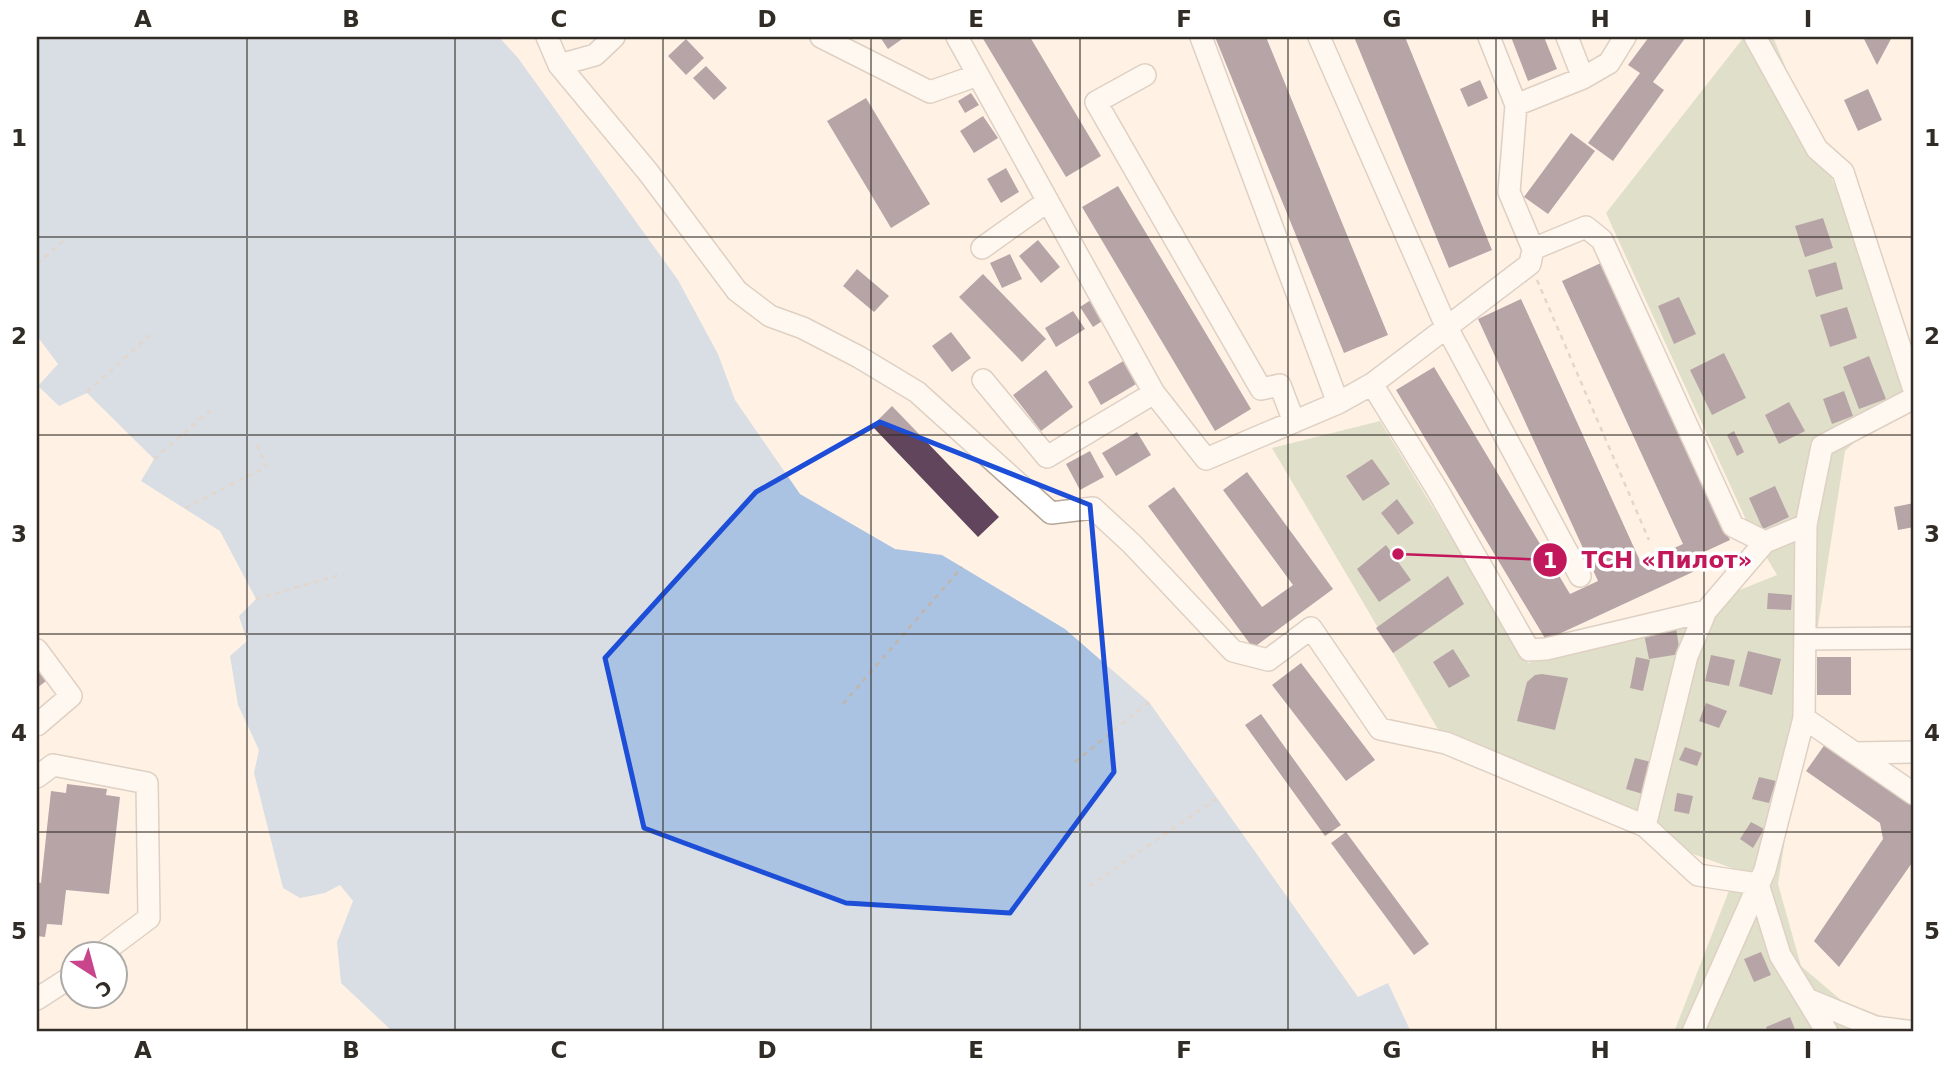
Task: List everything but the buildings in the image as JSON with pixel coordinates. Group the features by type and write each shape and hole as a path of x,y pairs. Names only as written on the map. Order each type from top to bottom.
{"street":[{"path":"547,37 559,65 648,172 737,291 770,316 803,328 859,357 916,393 1051,513 1093,508 1132,544 1233,652 1268,660 1311,628 1380,729 1446,743 1645,826 1698,875 1758,884"},
{"path":"559,65 595,55 614,37"},
{"path":"821,37 930,92 978,75"},
{"path":"957,37 1154,393 1206,459 1338,403 1372,384 1531,257 1586,227 1602,240 1733,526 1765,542"},
{"path":"1201,37 1338,403"},
{"path":"1320,37 1447,326 1580,576"},
{"path":"1489,37 1516,105 1509,192 1531,257"},
{"path":"1567,37 1583,78"},
{"path":"1516,105 1583,78 1609,63 1625,37"},
{"path":"1755,37 1816,149 1843,172 1914,390"},
{"path":"1145,75 1096,103 1261,389 1280,385 1294,422"},
{"path":"982,248 1048,201"},
{"path":"983,380 1047,457 1154,393"},
{"path":"1372,384 1529,650 1546,649 1706,611"},
{"path":"1693,1032 1765,870 1804,718 1806,525 1822,446 1914,398"},
{"path":"1645,826 1687,656 1706,611 1765,542 1806,525"},
{"path":"1805,639 1914,638"},
{"path":"37,650 71,696 37,725"},
{"path":"1804,718 1914,794"},
{"path":"1855,753 1914,752"},
{"path":"37,778 53,765 147,783 149,918 120,940"},
{"path":"1758,884 1780,954 1827,1032"},
{"path":"37,999 60,984"},
{"path":"1807,999 1875,1027 1914,1032"}],"path":[{"path":"37,264 63,242"},
{"path":"1531,257 1649,540"},
{"path":"87,392 150,335"},
{"path":"154,459 212,409"},
{"path":"185,508 266,467 256,442"},
{"path":"843,704 962,567"},
{"path":"257,599 343,574"},
{"path":"1074,762 1149,702"},
{"path":"1089,886 1216,799"}],"highlighted area":[{"path":"880,422 1090,505 1114,772 1010,913 846,903 644,828 605,658 756,492"}],"green space":[{"path":"1744,37 1773,37 1914,376 1914,387 1845,451 1778,884 1801,966 1841,1000 1914,1029 1914,1032 1674,1032 1737,870 1633,832 1446,743 1272,448 1380,421 1528,663 1595,648 1777,575 1752,533 1606,213"}],"water":[{"path":"37,37 499,37 518,58 678,280 718,354 735,400 800,494 895,549 942,555 1065,629 1149,702 1358,997 1388,983 1411,1032 393,1032 341,983 337,942 353,901 340,885 325,893 300,898 283,888 254,773 259,750 238,705 230,656 247,641 239,616 256,599 220,531 141,481 154,459 87,393 59,406 38,386 58,364 37,336"}],"place":[{"name":"ТСН «Пилот»","path":"1398,554"}]}
